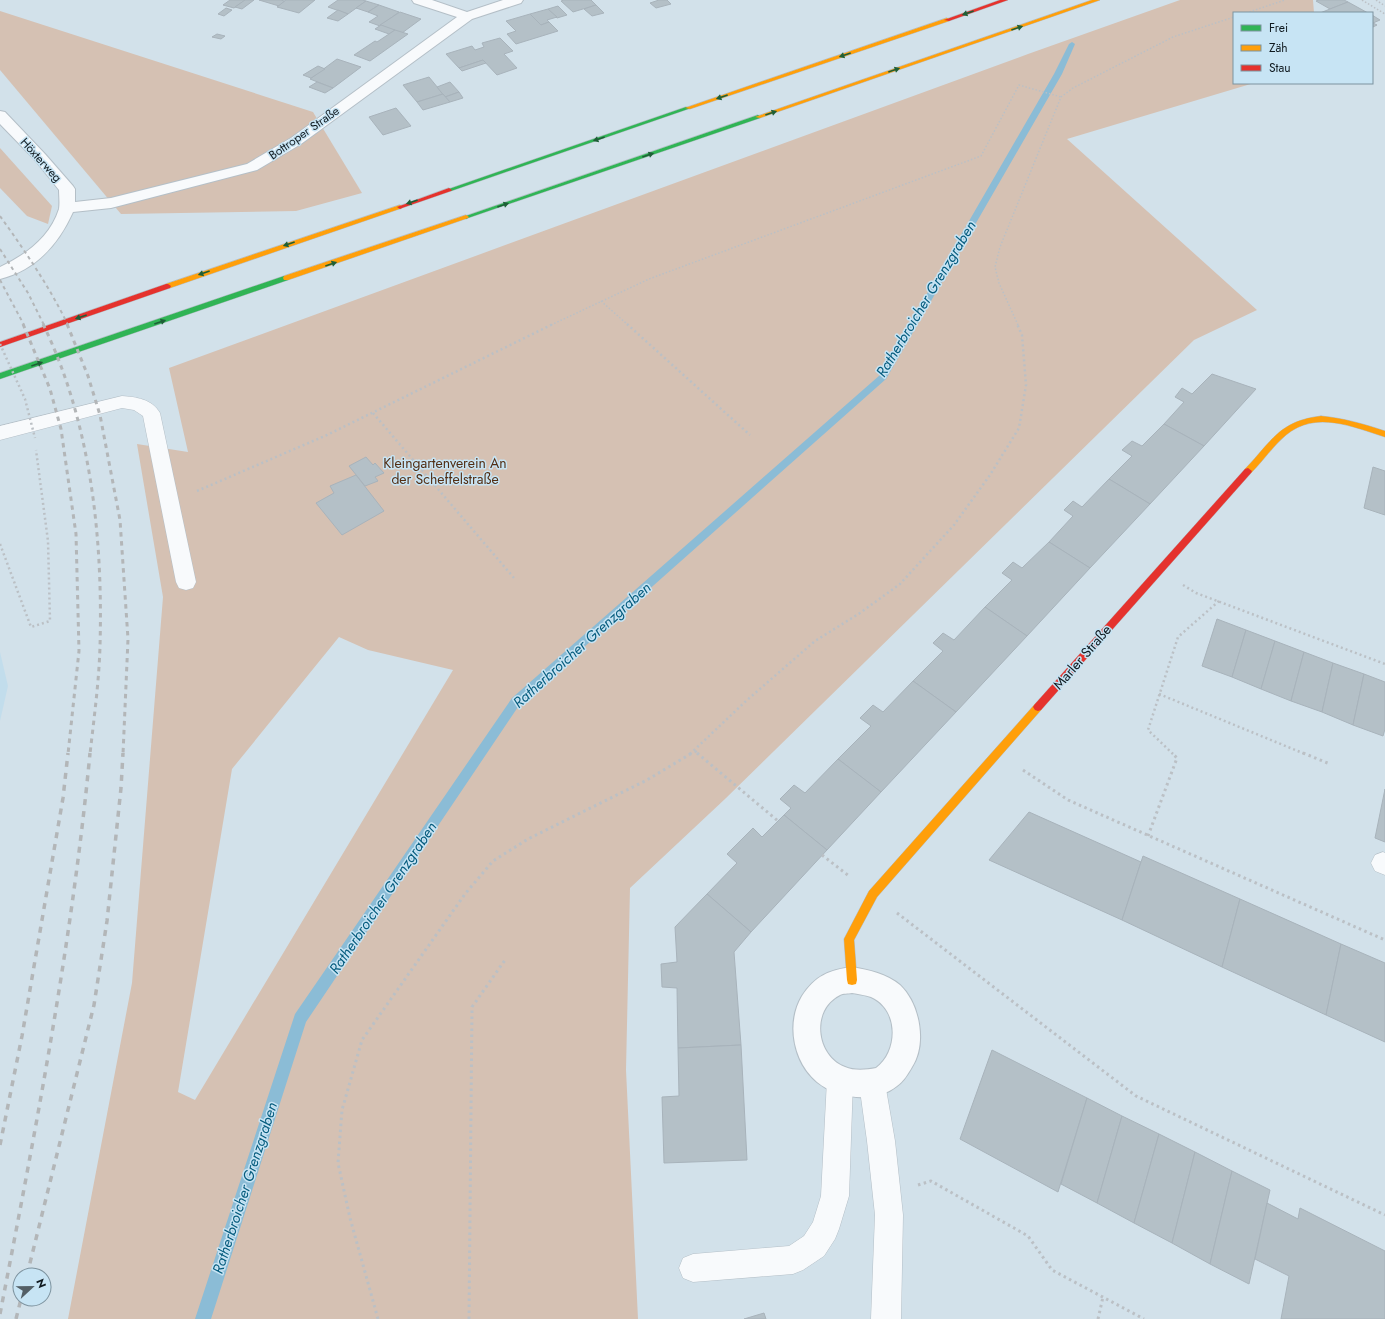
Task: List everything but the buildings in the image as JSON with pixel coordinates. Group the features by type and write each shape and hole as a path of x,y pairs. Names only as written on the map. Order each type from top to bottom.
{"main road":[{"path":"0,345 233,263 1004,0"},
{"path":"0,376 1098,0"},
{"name":"Marler Straße","path":"852,980 849,938 873,894 1159,570 1284,432 1302,422 1326,419 1344,421 1385,434"}],"street":[{"path":"419,0 467,16"},
{"name":"Bottroper Straße","path":"67,208 111,203 252,167 296,141 467,16 516,0"},
{"name":"Höxterweg","path":"0,115 40,157 67,189 67,208 56,232 40,251 21,264 0,274"},
{"path":"852,980 869,983 884,990 895,999 904,1015 908,1036 904,1056 887,1076 872,1083 853,1084 840,1080 827,1072 816,1060 807,1040 806,1019 811,1004 820,992 836,982 852,980"}],"lane":[{"path":"0,433 122,402 138,404 151,413 186,582"},
{"path":"693,1268 793,1260 814,1246 826,1229 835,1196 840,1080"},
{"path":"872,1083 881,1141 889,1215 886,1319"}],"path":[{"path":"1249,12 1285,0"},
{"path":"1362,0 1385,14"},
{"path":"1376,0 1385,6"},
{"path":"378,1319 350,1218 338,1163 342,1110 362,1040 456,906 493,860 528,839 647,780 695,751 746,701 815,642 860,613 900,584 954,525 990,475 1019,428 1026,385 1022,335 998,283 995,267 1000,247 1061,97 1073,88 1173,37 1233,17"},
{"path":"168,499 193,493 262,464 373,413 649,279 981,156 1019,85 1061,97"},
{"path":"601,301 750,435"},
{"path":"0,345 25,399 35,438 48,541 50,621 31,627 0,544"},
{"path":"373,413 514,578"},
{"path":"1159,570 1196,593 1385,664"},
{"path":"1148,836 1178,758 1148,730 1178,637 1218,601"},
{"path":"1159,694 1330,764"},
{"path":"695,751 778,820"},
{"path":"998,753 1068,800 1385,940"},
{"path":"822,856 1136,1096 1385,1215"},
{"path":"469,1319 472,1007 505,960"},
{"path":"886,1192 931,1181 1028,1236 1052,1270 1144,1319"},
{"path":"1098,1319 1104,1297"}],"shaded area":[{"path":"0,652 8,686 0,721"}],"green space":[{"name":"Kleingartenverein An der Scheffelstraße","path":"1180,0 1313,0 1314,12 1233,12 1233,84 1251,84 1067,139 1257,310 1194,340 725,799 630,888 626,1070 638,1319 68,1319 132,983 163,597 137,444 188,452 169,368 1028,54","holes":["339,637 368,650 453,670 195,1100 178,1092 232,769"]},
{"path":"0,11 313,112 362,193 296,211 121,214 0,70"},
{"path":"0,148 52,206 48,224 27,216 0,188"}],"waterway":[{"name":"Ratherbroicher Grenzgraben","path":"203,1319 300,1019 516,701 883,377 1058,74 1072,44"}],"railway":[{"path":"0,216 53,296 68,325"},
{"path":"0,249 28,293 44,325"},
{"path":"0,280 24,325"},
{"path":"23,324 50,389 61,429 76,534 79,651 68,754"},
{"path":"43,324 73,401 91,482 96,523 99,564 100,646 90,754"},
{"path":"67,324 88,376 100,415 120,520 128,639 123,754"},
{"path":"0,1145 22,1036 63,798 68,753"},
{"path":"0,1314 52,1035 73,894 90,753"},
{"path":"29,1267 94,1005 107,921 121,788 123,753"},
{"path":"16,1319 19,1307"}],"traffic: fast":[{"path":"449,190 688,108"},
{"path":"466,217 758,117"},
{"path":"0,376 286,278"}],"traffic: slow":[{"path":"758,117 1097,0"},
{"path":"688,108 947,20"},
{"path":"168,286 400,207"},
{"path":"286,278 466,217"},
{"path":"1248,471 1284,432 1295,425 1308,421 1321,419 1347,422 1385,434"},
{"path":"852,980 849,939 873,894 1038,707"}],"traffic: jam":[{"path":"947,20 1005,0"},
{"path":"400,207 449,190"},
{"path":"0,345 168,286"},
{"path":"1038,707 1248,471"}]}
